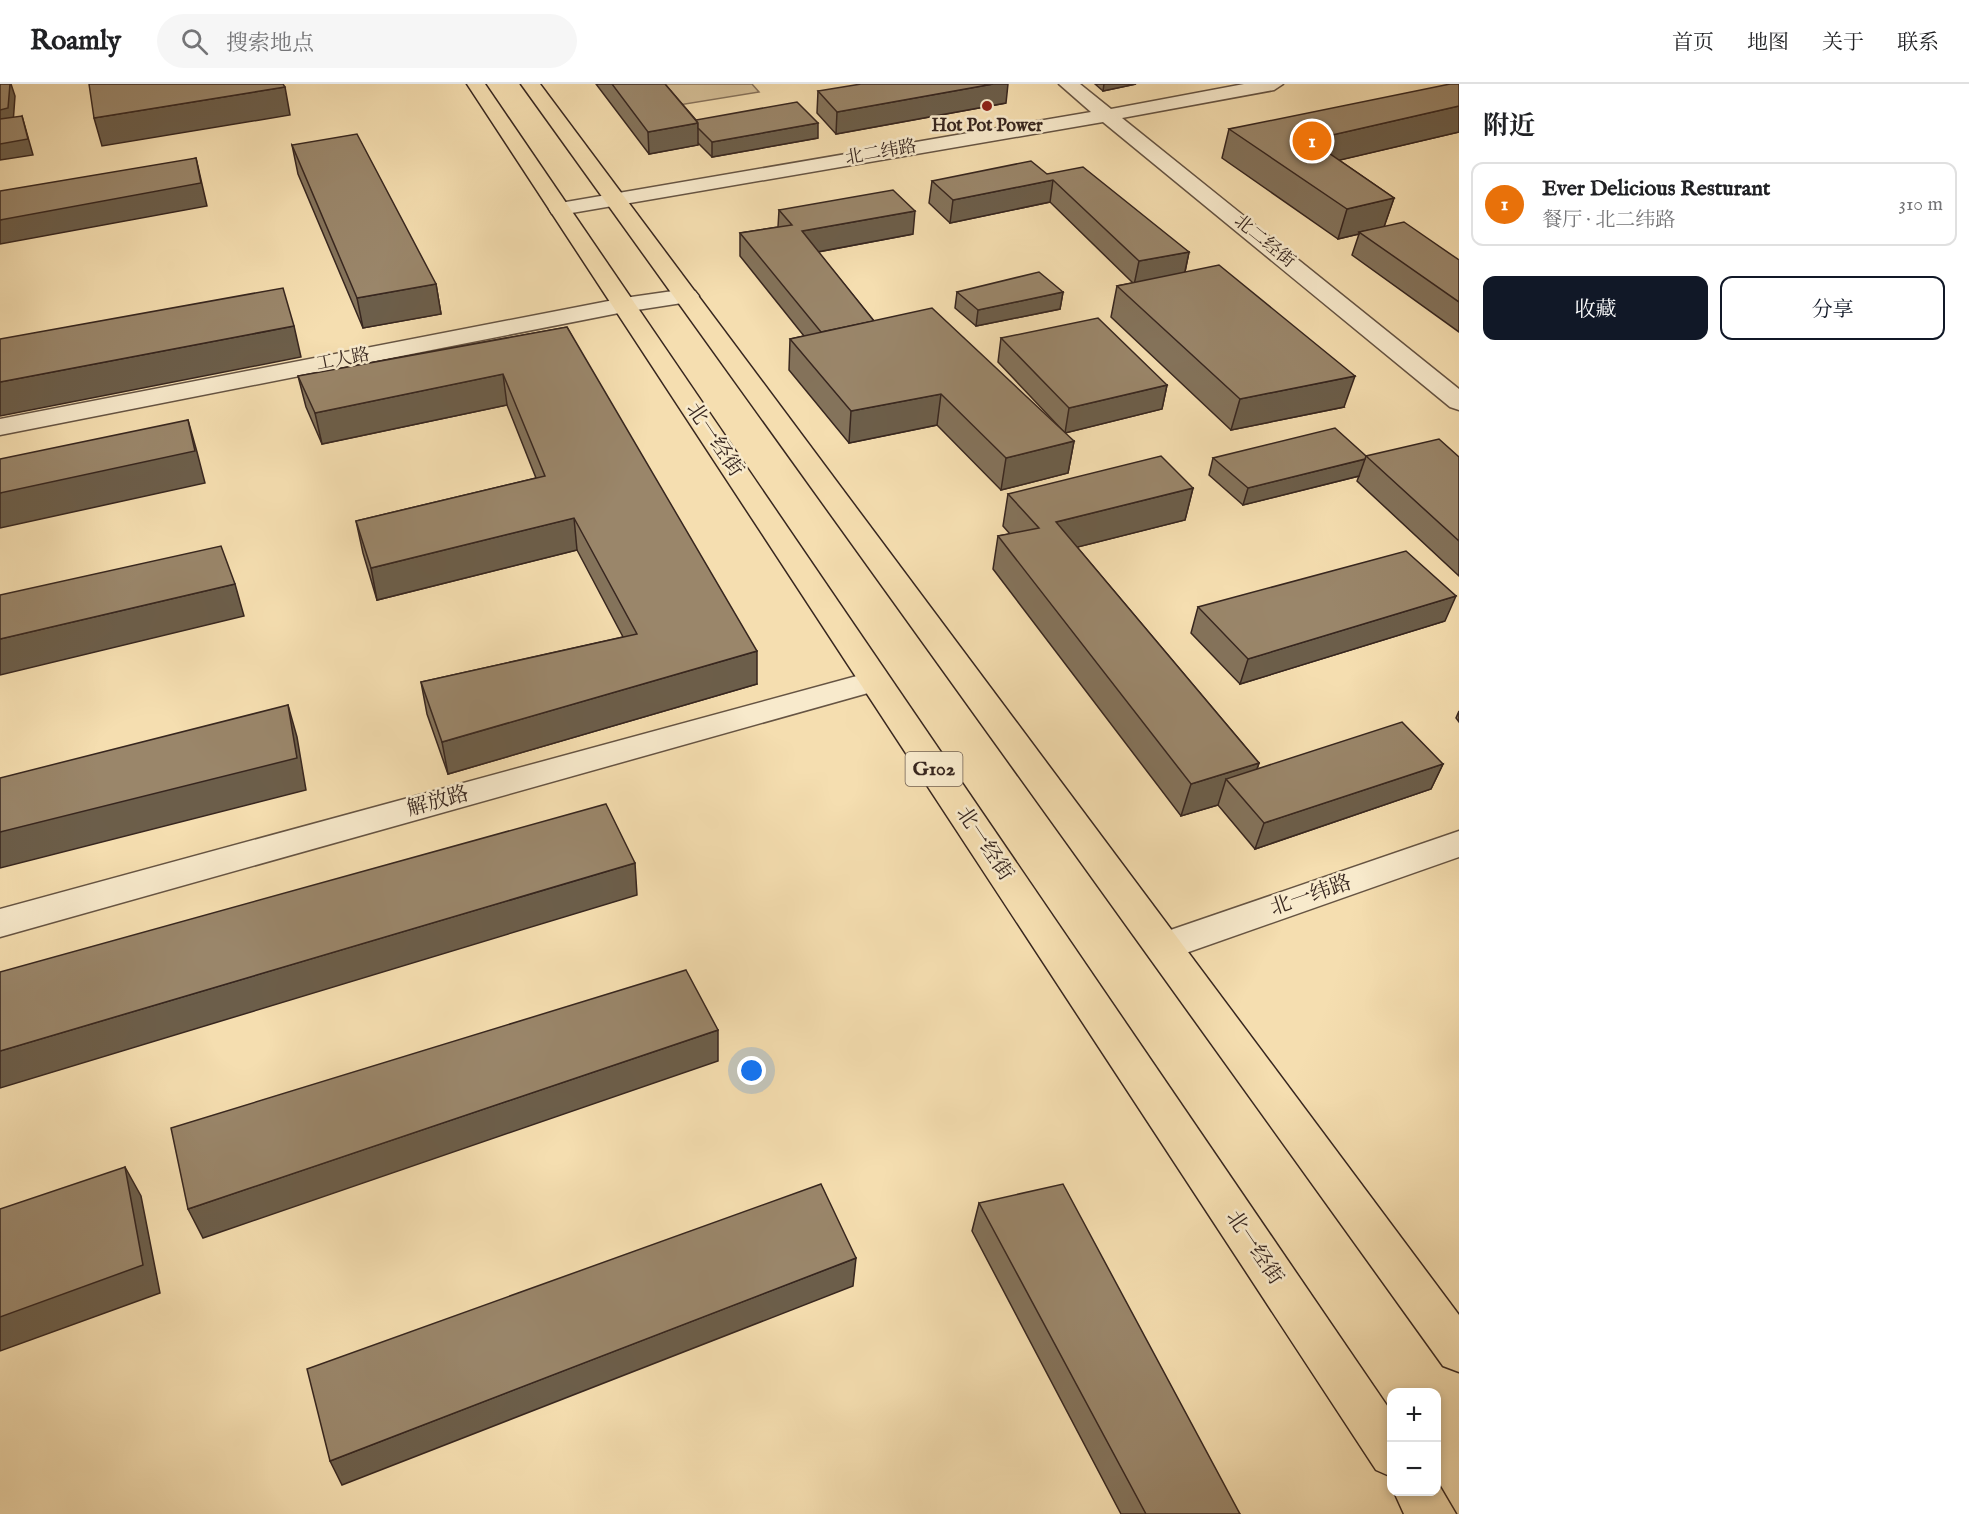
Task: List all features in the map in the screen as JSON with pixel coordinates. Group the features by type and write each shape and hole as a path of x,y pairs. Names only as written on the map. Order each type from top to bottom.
{"highway":[{"name":"北一经街","path":"476,84 1387,1447"},
{"path":"530,84 1459,1351"},
{"path":"1420,1496 1432,1514"}],"street":[{"name":"北二经街","path":"1068,84 1109,115 1459,402"},
{"name":"北二纬路","path":"560,209 613,198 1109,115 1274,84"},
{"name":"工人路","path":"0,427 624,305 687,296"},
{"name":"解放路","path":"0,923 875,681"},
{"name":"北一纬路","path":"1163,947 1459,844"}],"shaded area":[{"path":"661,84 752,84 759,92 679,105"}],"building":[{"path":"0,84 10,84 8,108 0,110"},
{"path":"89,84 283,84 285,87 94,118"},
{"path":"612,84 665,84 698,123 648,132"},
{"path":"861,84 993,84 837,112 818,91"},
{"path":"1459,84 1459,106 1310,140 1394,198 1347,209 1229,129"},
{"path":"797,102 818,123 712,142 698,128 696,120"},
{"path":"22,116 28,139 0,144 0,119"},
{"path":"357,134 436,284 357,298 292,145"},
{"path":"196,158 201,183 0,220 0,191"},
{"path":"1031,161 1047,174 1083,167 1189,252 1139,261 1053,180 953,200 932,181"},
{"path":"893,190 915,211 802,231 874,321 821,332 740,233 792,225 779,210"},
{"path":"1404,222 1459,260 1459,302 1359,232"},
{"path":"1219,265 1355,376 1240,399 1117,286"},
{"path":"1039,272 1063,292 978,310 957,292"},
{"path":"283,288 294,326 0,382 0,339"},
{"path":"932,308 1074,441 1006,458 941,394 851,411 790,339"},
{"path":"1098,318 1167,385 1069,408 1001,338"},
{"path":"567,327 757,651 442,742 421,682 637,634 574,518 371,568 356,521 545,476 503,374 315,413 298,376"},
{"path":"188,420 195,451 0,493 0,459"},
{"path":"1335,428 1366,456 1365,459 1248,488 1213,458"},
{"path":"1439,439 1459,457 1459,541 1366,456"},
{"path":"1161,456 1193,488 1056,522 1259,763 1191,784 998,536 1039,528 1008,494"},
{"path":"221,546 235,584 0,639 0,595"},
{"path":"1406,551 1456,596 1248,659 1198,607"},
{"path":"288,705 297,758 0,832 0,778"},
{"path":"1402,722 1443,764 1264,823 1226,779"},
{"path":"606,804 635,863 0,1051 0,972"},
{"path":"686,970 718,1030 188,1209 171,1128"},
{"path":"125,1167 143,1265 0,1317 0,1209"},
{"path":"821,1184 856,1258 330,1461 307,1369"},
{"path":"1063,1184 1240,1514 1146,1514 979,1203"}],"place":[{"name":"Hot Pot Power","path":"987,106"},
{"name":"Ever Delicious Resturant","path":"1312,141"}]}
